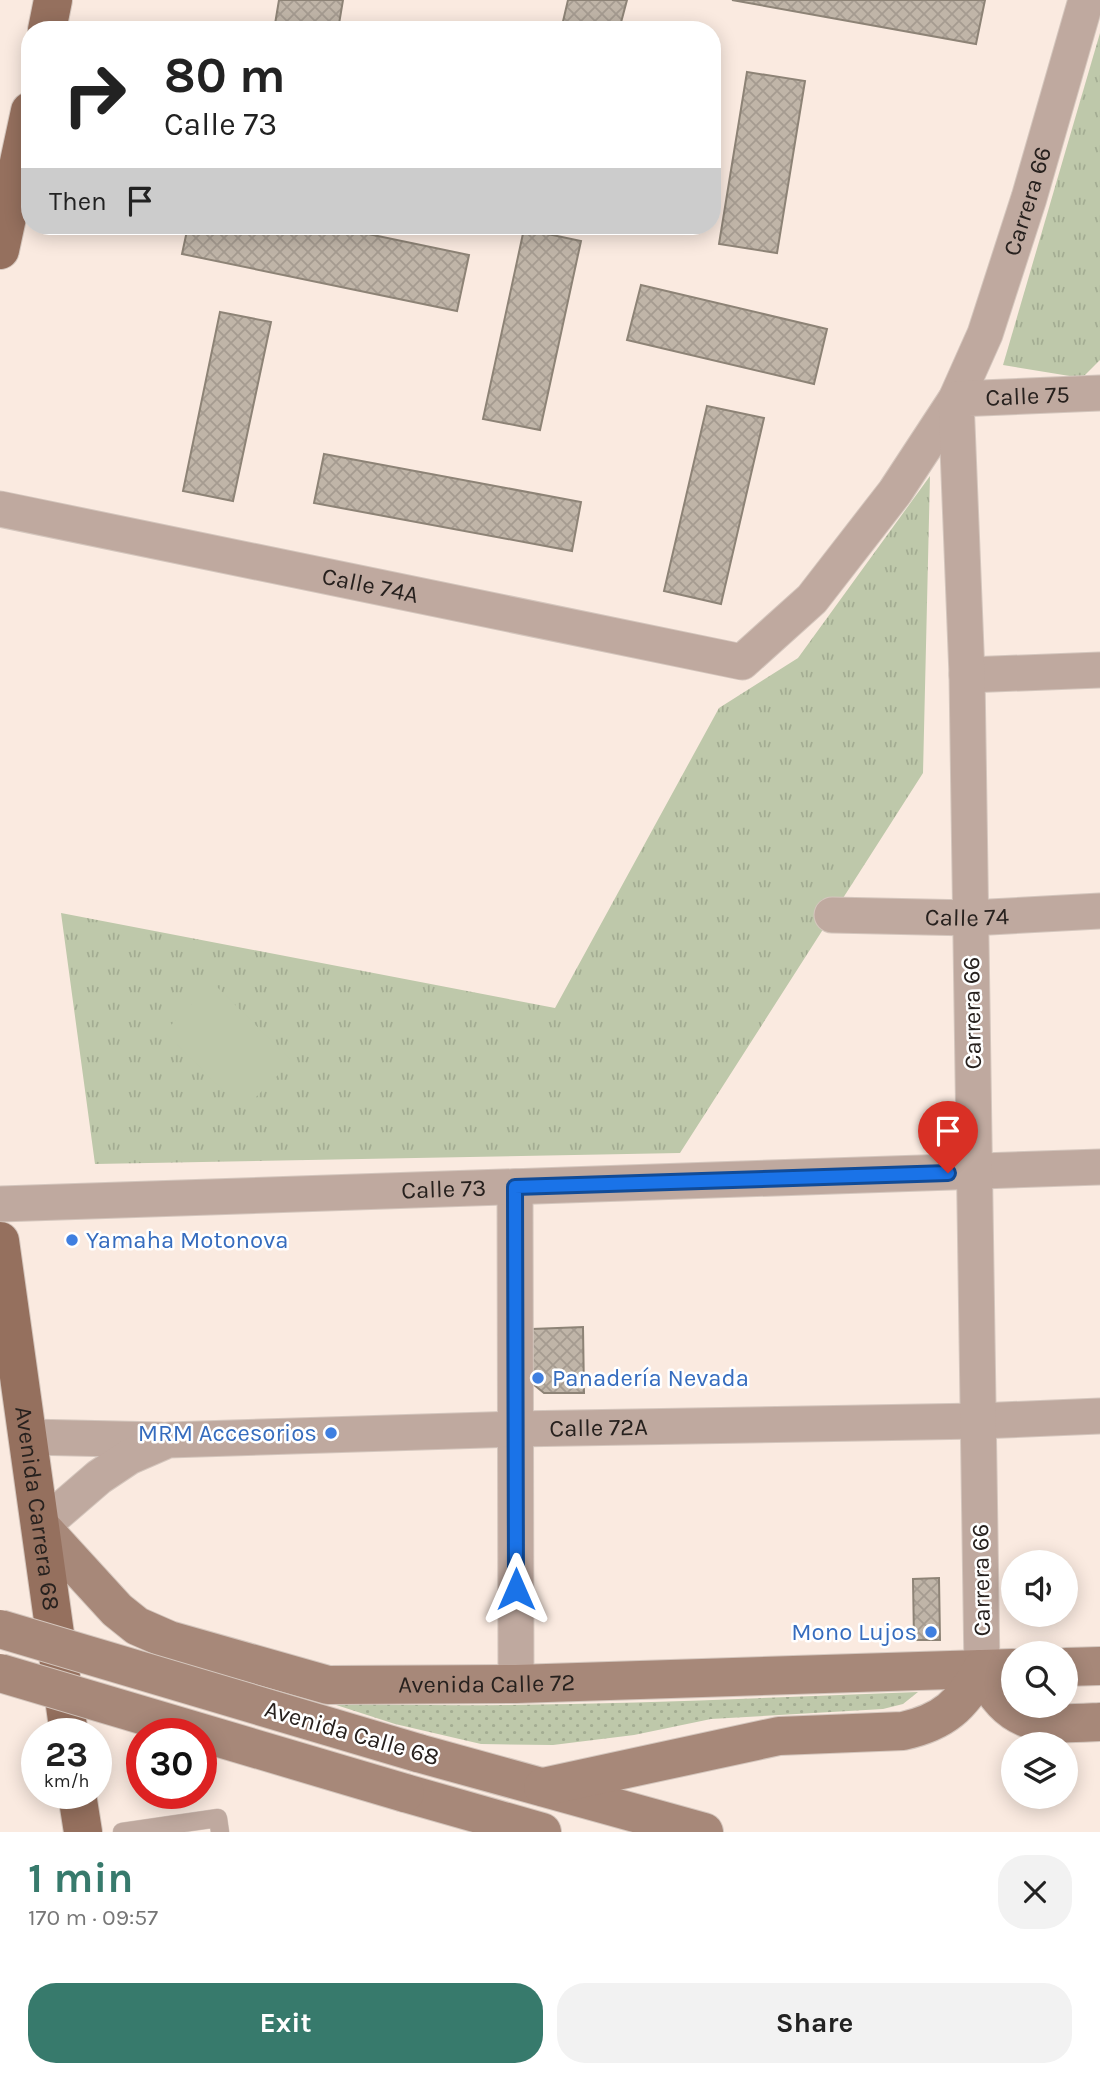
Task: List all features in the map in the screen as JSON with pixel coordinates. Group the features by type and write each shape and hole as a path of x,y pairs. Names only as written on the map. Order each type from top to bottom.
{"main road":[{"path":"49,21 53,0"},
{"path":"0,250 21,153"},
{"name":"Avenida Carrera 68","path":"0,1241 67,1718"},
{"name":"Avenida Calle 72","path":"41,1527 117,1610 137,1626 169,1640 328,1685 516,1684 998,1669"},
{"name":"Avenida Calle 68","path":"0,1629 418,1753 704,1832"},
{"path":"1078,1666 1100,1665"},
{"path":"998,1669 993,1692 1006,1706 1022,1717 1044,1724 1100,1722"},
{"path":"543,1787 779,1736 903,1731 923,1726 942,1717 998,1669"},
{"name":"Avenida Calle 68","path":"0,1674 542,1832"},
{"path":"79,1809 83,1832"}],"street":[{"name":"Carrera 66","path":"742,662 812,599 895,492 956,399 985,334 1086,0"},
{"name":"Calle 75","path":"956,399 1100,393"},
{"name":"Carrera 66","path":"956,399 967,675 978,1421 998,1669"},
{"name":"Calle 74A","path":"0,509 742,662"},
{"path":"967,675 1100,670"},
{"name":"Calle 74","path":"832,915 971,918 1100,911"},
{"name":"Calle 73","path":"0,1205 1100,1167"},
{"path":"515,1187 516,1684"},
{"name":"Calle 72A","path":"41,1527 99,1477 129,1457 168,1440 1100,1416"},
{"path":"29,1437 168,1440"}],"lane":[{"path":"122,1832 218,1818 220,1832"}],"green space":[{"path":"1100,33 1100,360 1082,378 1003,365"},
{"path":"930,476 923,773 680,1153 95,1164 61,913 555,1008 719,708 798,658"},
{"path":"213,983 292,1061 243,1110 164,1032"},
{"path":"918,1692 903,1704 883,1709 711,1719 634,1735 553,1745 481,1744 395,1724 330,1703 550,1704"}],"building":[{"path":"279,0 343,0 340,21 276,21"},
{"path":"568,0 627,0 621,21 563,21"},
{"path":"732,0 985,0 976,44"},
{"path":"747,72 805,81 777,253 719,244"},
{"path":"186,235 373,235 469,255 457,311 182,254"},
{"path":"523,235 552,235 581,241 540,430 483,419"},
{"path":"641,285 827,329 814,384 627,340"},
{"path":"220,312 271,322 233,501 183,491"},
{"path":"707,406 764,418 721,604 664,591"},
{"path":"324,454 581,502 572,551 314,503"},
{"path":"583,1327 584,1393 544,1393 533,1384 532,1329"},
{"path":"939,1578 940,1640 914,1640 913,1579"}],"place":[{"name":"Yamaha Motonova","path":"72,1240"},
{"name":"Panadería Nevada","path":"538,1378"},
{"name":"MRM Accesorios","path":"331,1433"},
{"name":"Mono Lujos","path":"931,1632"}],"route":[{"path":"516,1589 515,1187 948,1173"}]}
